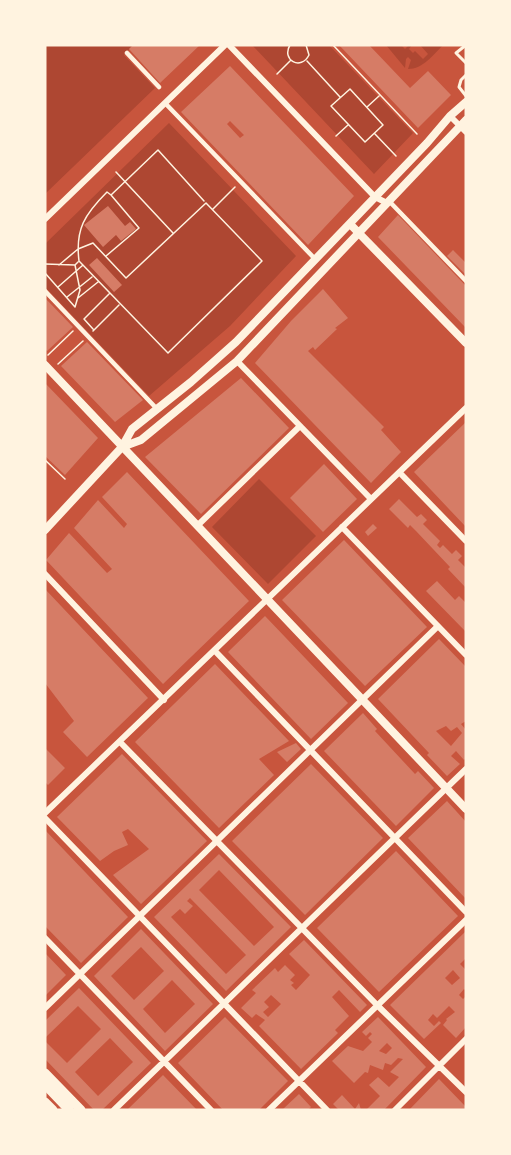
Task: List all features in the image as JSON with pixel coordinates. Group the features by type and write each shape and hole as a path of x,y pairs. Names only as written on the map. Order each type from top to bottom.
{"main road":[{"path":"45,1073 81,1110"},
{"path":"45,1085 69,1110"},
{"path":"45,1102 53,1110"}],"street":[{"path":"45,219 227,45 375,197 388,202 466,281"},
{"path":"127,53 159,87"},
{"path":"45,530 122,447 132,429 192,382 236,342 450,116 466,102"},
{"path":"165,103 316,260"},
{"path":"122,447 141,440 237,361 358,232 464,126 450,116"},
{"path":"350,224 463,333 466,343"},
{"path":"45,291 157,409"},
{"path":"237,361 371,499"},
{"path":"45,366 466,809"},
{"path":"327,1110 139,917 45,815 466,408"},
{"path":"197,526 300,426"},
{"path":"399,472 466,540"},
{"path":"342,527 466,655"},
{"path":"45,574 164,700"},
{"path":"45,1008 438,626"},
{"path":"215,651 466,912"},
{"path":"120,742 378,1006 466,1092"},
{"path":"114,1110 466,769"},
{"path":"269,1110 466,920"},
{"path":"45,938 211,1110"},
{"path":"395,1110 466,1039"}],"lane":[{"path":"466,45 456,53 466,63"},
{"path":"466,75 459,87 466,96"}],"path":[{"path":"290,45 287,55 291,61 300,64 306,61 309,52 307,45"},
{"path":"333,45 417,134"},
{"path":"277,74 291,61"},
{"path":"306,61 340,98"},
{"path":"350,89 367,108 383,125 365,142 331,106 350,89"},
{"path":"367,108 380,95"},
{"path":"336,136 348,125"},
{"path":"374,134 396,156"},
{"path":"106,257 139,228 107,192 84,219 78,235 79,261 168,353 262,261 158,150 111,195"},
{"path":"116,172 174,233"},
{"path":"212,209 241,182"},
{"path":"59,265 78,249 93,243 126,278 206,203"},
{"path":"45,264 75,265 79,261"},
{"path":"45,273 75,307 79,287 75,265"},
{"path":"57,287 83,265"},
{"path":"66,297 93,276"},
{"path":"78,298 99,282"},
{"path":"94,330 84,319 110,294"},
{"path":"48,355 78,326"},
{"path":"45,460 65,479"}],"shaded area":[{"path":"47,45 133,45 124,55 155,88 45,194 45,47"},
{"path":"252,45 329,45 413,133 374,174"},
{"path":"386,45 401,45 405,49 412,45 409,49 413,53 415,51 423,59 428,54 420,45 443,45 423,64 408,69 411,60 408,57 406,59 405,68"},
{"path":"169,123 296,256 230,326 149,396 45,287 45,244"},
{"path":"259,479 316,536 268,584 212,527"}],"building":[{"path":"133,45 200,45 160,83 129,49"},
{"path":"339,45 369,45 410,88 428,71 451,95 418,128"},
{"path":"230,66 354,196 308,245 181,112","holes":["230,121 244,135 240,138 227,124"]},
{"path":"108,206 125,226 130,222 136,229 121,241 116,235 103,247 84,225"},
{"path":"398,215 466,286 465,327 378,237"},
{"path":"453,250 466,263 466,275 447,256"},
{"path":"97,258 122,285 114,292 89,265"},
{"path":"323,289 348,318 335,328 337,329 315,350 313,347 308,351 384,427 381,430 401,452 371,483 255,363 291,321"},
{"path":"45,298 73,327 47,351 45,349"},
{"path":"87,342 143,400 115,422 61,366"},
{"path":"241,378 289,428 201,514 145,457"},
{"path":"45,383 98,438 65,475 45,456"},
{"path":"466,422 466,527 414,472"},
{"path":"324,464 357,499 323,532 290,498"},
{"path":"127,472 249,601 163,684 46,560 69,533 107,573 112,569 74,528 98,500 124,528 127,524 102,497"},
{"path":"399,499 417,517 421,514 427,520 423,524 440,541 437,545 440,548 443,545 452,554 456,550 462,556 458,560 466,568 466,588 448,569 450,567 416,531 410,525 408,528 389,509"},
{"path":"373,524 377,528 368,536 365,532"},
{"path":"344,540 427,627 365,686 282,600"},
{"path":"437,581 455,600 459,596 466,603 466,632 426,591"},
{"path":"45,589 148,698 87,757 63,732 74,721 45,683"},
{"path":"265,616 348,703 311,739 228,652"},
{"path":"439,639 466,667 466,721 461,724 466,730 466,758 464,760 456,751 451,756 460,764 447,776 427,755 429,753 378,699","holes":["446,726 451,731 457,727 462,733 451,746 436,731"]},
{"path":"215,664 289,741 259,759 274,775 219,828 135,742"},
{"path":"363,713 377,729 375,731 415,774 418,771 434,788 396,826 324,751"},
{"path":"296,743 301,749 287,762 277,752"},
{"path":"45,748 65,768 48,785 45,782"},
{"path":"122,754 207,841 141,904 113,875 149,849 128,829 122,832 128,845 100,861 57,817"},
{"path":"311,764 383,838 305,915 232,841"},
{"path":"447,801 466,822 466,899 408,838"},
{"path":"45,830 128,917 81,963 45,926"},
{"path":"396,851 458,916 379,992 317,928"},
{"path":"219,854 291,927 226,991 154,917","holes":["219,870 274,927 254,946 199,890","190,898 246,955 226,974 171,917 180,909 185,914 193,906 187,901"]},
{"path":"141,929 213,1004 165,1051 94,976","holes":["141,947 164,971 134,1000 111,976","172,980 195,1004 165,1033 143,1009"]},
{"path":"466,931 466,958 460,964 466,970 466,991 464,989 459,995 463,999 466,996 466,1027 456,1038 443,1025 446,1019 455,1012 449,1006 437,1018 433,1014 428,1020 434,1026 439,1021 441,1023 424,1039 390,1005","holes":["453,970 460,978 452,985 445,978"]},
{"path":"304,940 367,1005 360,1012 339,990 332,997 349,1016 335,1030 338,1033 301,1069 259,1026 265,1020 256,1014 252,1018 241,1008 256,993 252,990 275,968 278,972 285,965 295,975 290,980 294,983 291,985 296,990 310,975 289,954","holes":["271,995 281,1004 268,1017 263,1012 269,1007 264,1002"]},
{"path":"45,953 66,975 45,996"},
{"path":"79,988 151,1063 102,1110 94,1110 45,1059 45,1041 67,1063 101,1029 78,1006 45,1038 45,1021","holes":["110,1038 133,1062 98,1096 75,1072"]},
{"path":"225,1017 288,1081 259,1110 223,1110 178,1063"},
{"path":"378,1017 426,1067 384,1110 366,1110 380,1096 369,1085 378,1077 389,1087 399,1077 390,1072 403,1059 398,1058 391,1065 385,1063 383,1070 370,1065 368,1073 365,1072 354,1083 332,1061 348,1046 363,1051 372,1042 368,1038 372,1034 370,1032 366,1036 362,1032","holes":["387,1043 392,1048 386,1054 379,1051"]},
{"path":"163,1075 197,1110 127,1110"},
{"path":"439,1079 466,1107 466,1110 409,1110"},
{"path":"299,1094 311,1107 308,1110 282,1110"},
{"path":"342,1095 355,1109 359,1103 361,1110 339,1110 333,1104"}]}
